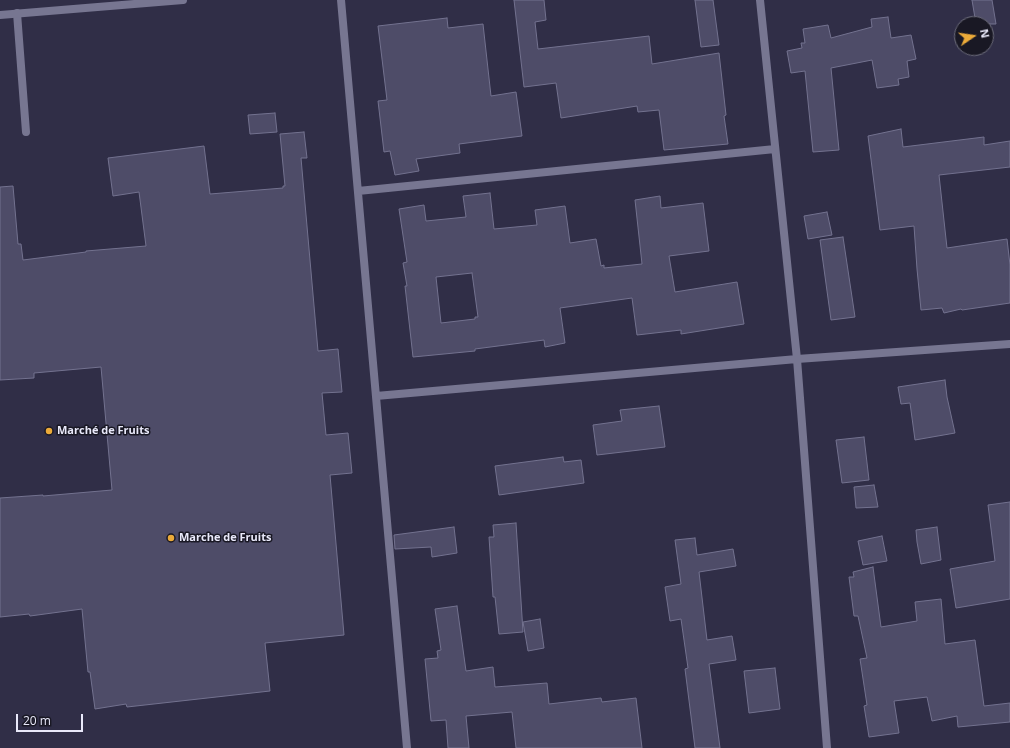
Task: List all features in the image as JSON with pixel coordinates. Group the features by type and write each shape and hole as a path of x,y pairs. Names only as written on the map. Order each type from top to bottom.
{"street":[{"path":"0,15 183,0"},
{"path":"341,0 407,748"},
{"path":"760,0 797,359 827,748"},
{"path":"17,13 26,132"},
{"path":"358,191 775,149"},
{"path":"376,396 797,359 1010,344"}],"building":[{"path":"514,0 544,0 546,20 535,22 538,49 649,36 652,64 719,53 726,115 724,116 728,144 664,150 659,110 638,112 637,106 561,118 556,83 524,87"},
{"path":"695,0 713,0 719,45 701,47"},
{"path":"972,0 992,0 996,24 994,24 994,16 975,16"},
{"path":"888,17 891,38 911,35 916,59 907,61 909,77 898,79 899,85 877,88 872,60 831,68 839,150 813,152 805,71 791,73 787,51 802,48 801,43 805,43 803,29 828,25 831,38 872,27 871,19"},
{"path":"447,18 448,28 483,24 491,96 516,92 522,136 459,144 460,153 416,159 419,171 395,175 390,151 384,152 378,101 387,100 378,26"},
{"path":"275,113 277,132 250,134 248,115"},
{"path":"901,129 903,147 984,137 984,145 1010,141 1010,167 939,175 947,248 1007,239 1010,265 1010,303 961,309 944,313 942,308 921,310 914,226 880,230 868,136"},
{"name":"Marche de Fruits","path":"304,132 307,158 301,158 318,351 338,349 342,392 322,393 326,435 348,433 352,473 330,475 344,635 265,643 270,691 127,707 126,704 95,709 90,672 88,672 82,609 30,616 29,614 0,617 0,498 112,490 101,367 34,373 34,378 0,380 0,187 13,186 18,244 21,244 23,260 86,251 146,246 139,192 113,196 108,158 204,146 210,194 283,188 283,186 285,186 280,134"},
{"path":"490,193 494,229 537,225 535,210 565,206 570,243 596,239 601,266 604,265 604,268 642,264 635,200 660,196 661,208 703,203 709,251 669,256 675,292 737,282 744,324 681,334 681,330 637,335 632,298 560,308 565,343 545,347 544,340 475,349 475,351 413,357 405,286 407,286 403,263 407,262 399,209 424,205 426,221 466,217 463,196","holes":["472,273 478,317 475,317 475,319 441,323 436,277"]},
{"path":"827,212 832,235 808,239 804,216"},
{"path":"843,237 855,317 831,320 820,240"},
{"path":"945,380 955,433 915,440 910,403 901,404 898,387"},
{"path":"659,406 665,447 597,455 593,425 622,421 620,410"},
{"path":"864,437 869,480 842,483 836,440"},
{"path":"563,457 564,462 581,460 584,483 499,495 495,466"},
{"path":"874,485 878,507 856,508 854,487"},
{"path":"1010,502 1010,599 956,608 950,569 995,561 988,505"},
{"path":"516,523 523,632 499,634 495,597 493,597 489,537 494,537 493,525"},
{"path":"454,527 457,553 432,557 431,547 395,549 394,535"},
{"path":"937,527 941,560 921,564 916,530"},
{"path":"882,536 887,561 863,565 858,541"},
{"path":"695,538 697,555 733,549 736,566 699,572 707,640 732,636 736,660 709,664 720,748 695,748 685,669 688,668 681,619 670,621 665,587 681,584 675,540"},
{"path":"873,567 881,627 917,621 915,602 941,599 945,644 975,640 984,706 1010,703 1010,722 958,727 957,716 932,721 927,697 894,701 899,733 869,737 864,706 867,705 860,659 867,658 858,616 854,616 849,577 854,577 853,572"},
{"path":"457,606 466,671 493,667 495,687 547,683 549,704 601,698 602,702 636,698 642,748 516,748 512,712 466,716 469,748 448,748 446,720 431,721 425,659 438,658 437,651 441,650 435,609"},
{"path":"540,619 544,648 528,651 523,622"},
{"path":"775,668 780,709 749,713 744,671"}],"place":[{"name":"Marché de Fruits","path":"49,431"},
{"name":"Marche de Fruits","path":"171,538"}]}
